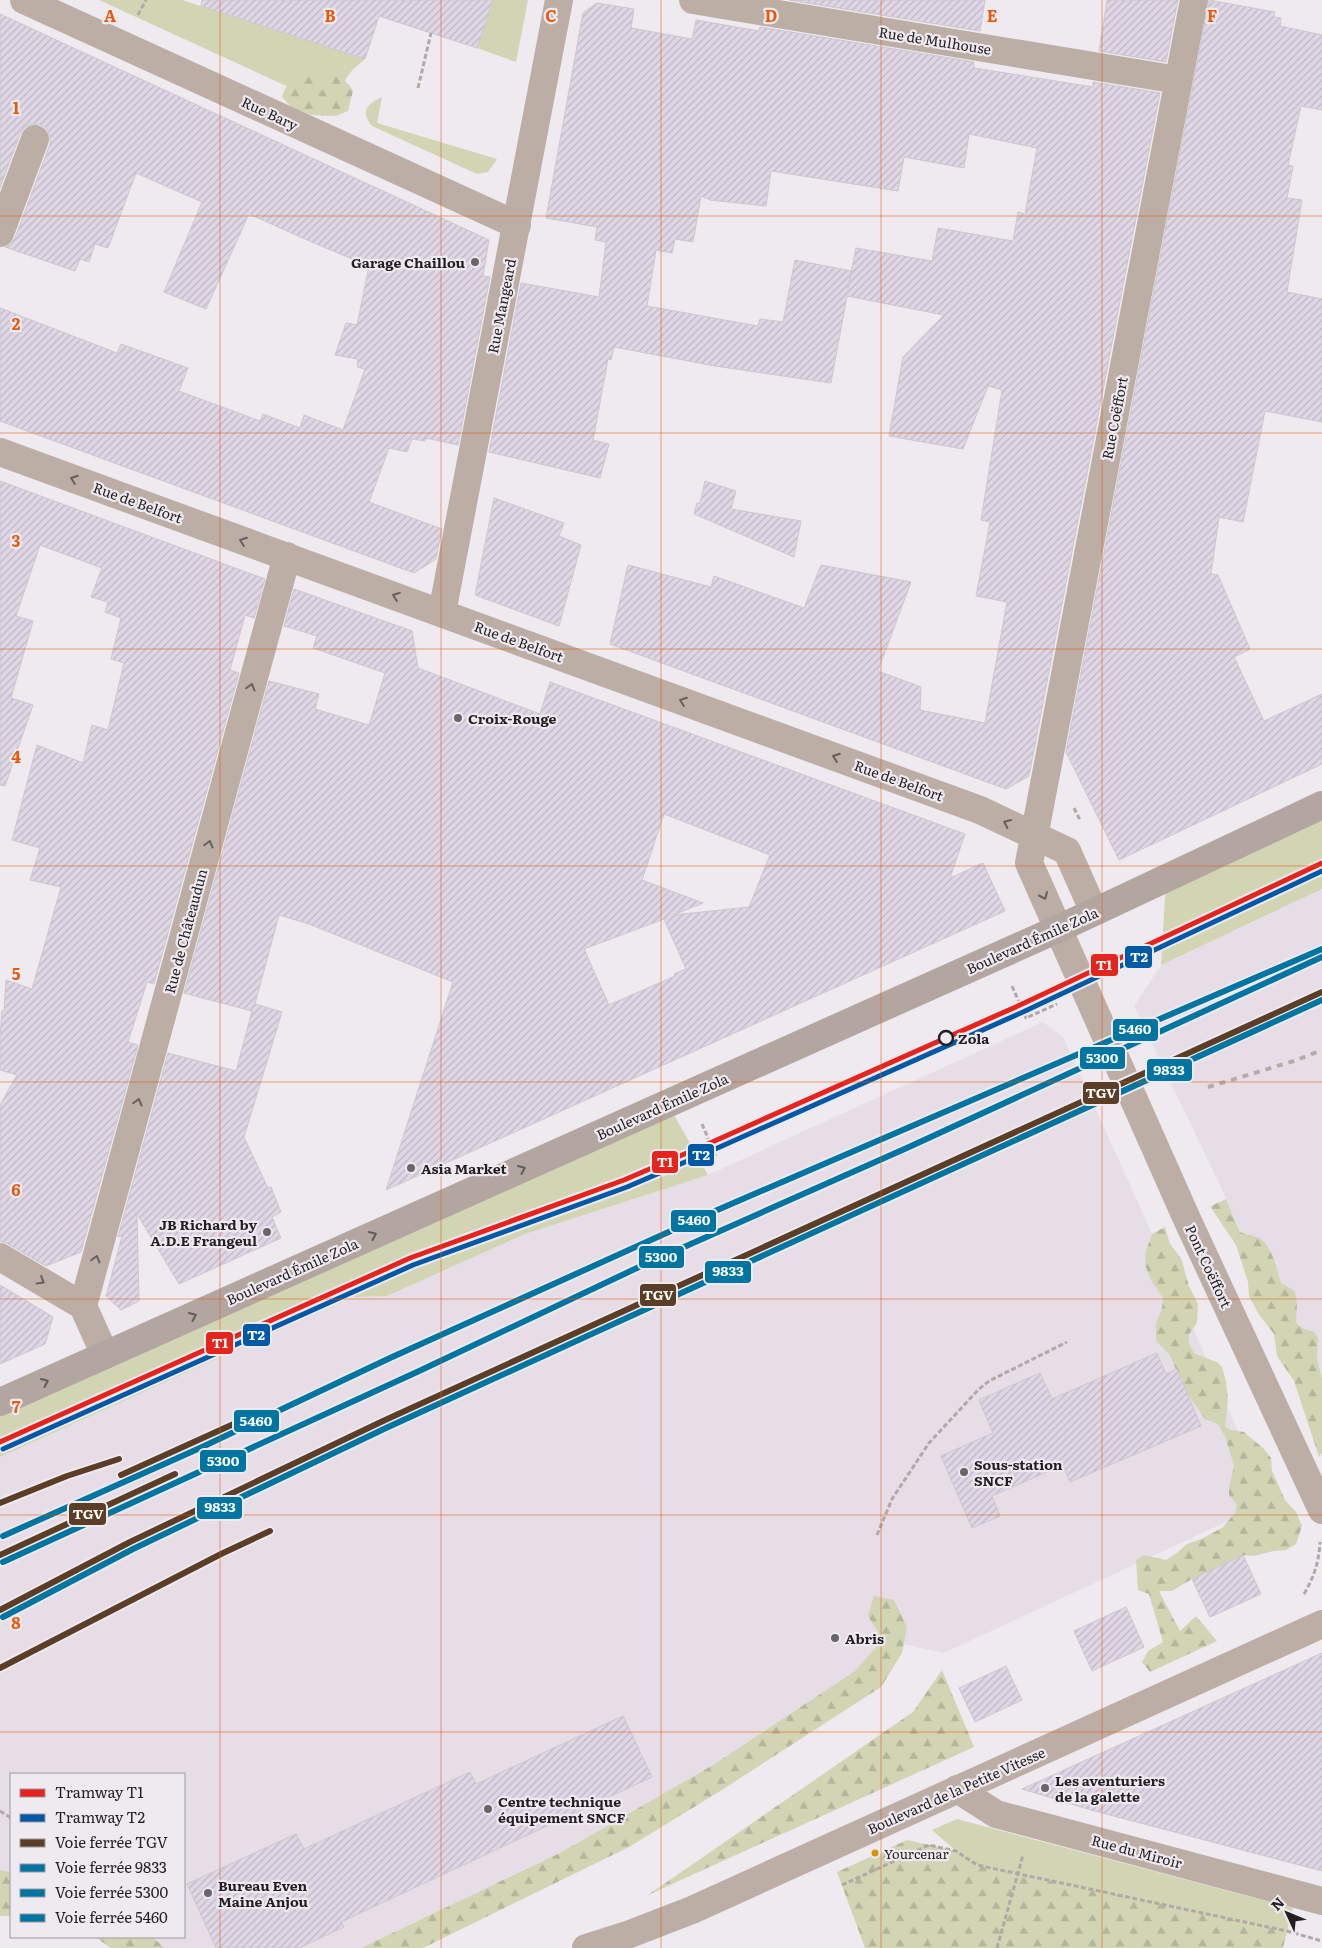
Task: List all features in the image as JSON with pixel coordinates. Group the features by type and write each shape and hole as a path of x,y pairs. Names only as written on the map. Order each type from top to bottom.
{"main road":[{"name":"Boulevard Émile Zola","path":"0,1402 1058,929 1322,805"}],"street":[{"name":"Rue Bary","path":"24,0 517,225"},
{"name":"Rue Mangeard","path":"442,613 559,0"},
{"name":"Rue de Mulhouse","path":"693,0 1178,80"},
{"name":"Rue Coëffort","path":"1058,929 1029,863 1194,0"},
{"path":"0,233 35,139"},
{"name":"Rue de Belfort","path":"0,452 980,810 1067,851 1094,912"},
{"name":"Rue de Châteaudun","path":"83,1306 287,556"},
{"name":"Pont Coëffort","path":"1058,929 1186,1217 1322,1510"},
{"path":"0,1257 83,1306 105,1355"},
{"name":"Boulevard de la Petite Vitesse","path":"586,1948 629,1941 692,1910 1322,1624"},
{"name":"Rue du Miroir","path":"957,1789 996,1814 1322,1901"}],"path":[{"path":"418,88 431,33"},
{"path":"1026,1018 1063,1002"},
{"path":"877,1535 892,1499 929,1443 979,1389 989,1381 1067,1342"},
{"path":"1300,1601 1312,1580 1319,1558 1322,1537"},
{"path":"997,1948 1032,1823"},
{"path":"842,1885 929,1845 956,1851 977,1865 1268,1927 1322,1941"}],"shaded area":[{"path":"1322,889 1322,1415 1219,1183 1134,1006 1161,965"},
{"path":"1043,1022 1063,1037 1145,1218 1269,1502 944,1653 903,1644 907,1627 868,1616 878,1632 877,1646 855,1671 713,1765 560,1853 361,1948 164,1948 154,1938 185,1938 185,1773 10,1773 10,1872 0,1870 0,1457 353,1297 387,1296 525,1234 708,1175"}],"green space":[{"path":"99,0 182,0 365,59 347,77 343,87 343,112"},
{"path":"493,0 528,0 516,62 477,48"},
{"path":"308,74 334,76 345,81 353,91 348,111 336,116 312,115 293,109 282,97 284,92 292,82"},
{"path":"382,97 377,123 497,159 488,172 477,174 372,126 366,116 367,108 372,102"},
{"path":"1322,805 1322,889 1161,965 1166,879"},
{"path":"674,1115 708,1175 525,1234 387,1296 353,1297 0,1457 0,1413"},
{"path":"1226,1199 1240,1232 1258,1237 1266,1244 1274,1260 1281,1283 1295,1291 1297,1305 1296,1323 1304,1329 1314,1332 1318,1338 1317,1360 1322,1378 1322,1453 1319,1457 1294,1381 1277,1356 1274,1334 1258,1313 1249,1296 1248,1282 1236,1245 1211,1208 1211,1206"},
{"path":"1165,1227 1170,1244 1181,1258 1189,1286 1198,1304 1197,1323 1189,1334 1189,1344 1195,1354 1217,1362 1222,1367 1228,1400 1225,1427 1244,1432 1264,1449 1271,1458 1272,1471 1285,1500 1296,1512 1302,1526 1296,1544 1286,1550 1254,1556 1243,1555 1192,1579 1172,1591 1159,1591 1180,1631 1196,1616 1217,1641 1150,1672 1142,1662 1148,1651 1163,1642 1149,1594 1138,1590 1136,1560 1144,1555 1166,1560 1187,1544 1222,1528 1235,1513 1237,1505 1229,1495 1234,1466 1225,1436 1218,1424 1205,1419 1187,1393 1169,1354 1156,1341 1156,1324 1162,1308 1163,1298 1151,1280 1145,1265 1146,1251 1152,1234"},
{"path":"874,1596 894,1600 907,1627 902,1653 881,1687 725,1788 629,1847 423,1948 361,1948 560,1853 713,1765 855,1671 877,1646 878,1632 868,1616"},
{"path":"942,1670 974,1747 648,1895 913,1712"},
{"path":"957,1819 1293,1908 1287,1931 977,1865 956,1851 932,1830"},
{"path":"907,1840 956,1851 977,1865 1287,1931 1283,1948 865,1948 837,1872"},
{"path":"0,1870 10,1872 10,1916 0,1916"},
{"path":"96,1938 154,1938 164,1948 111,1948"}],"building":[{"path":"202,0 493,0 477,48 379,16 365,59 201,6"},
{"path":"789,0 985,0 980,31"},
{"path":"1107,0 1178,0 1166,62 1099,51"},
{"path":"1209,0 1275,12 1274,17 1281,18 1280,26 1322,35 1322,110 1301,106 1288,165 1293,166 1287,198 1302,200 1287,292 1322,299 1322,422 1265,411 1243,522 1219,517 1211,574 1218,575 1250,649 1234,657 1264,721 1322,694 1322,764 1119,860 1066,752"},
{"path":"597,3 634,9 631,28 692,39 696,20 759,31 760,27 974,62 974,68 1093,87 1093,82 1160,93 1029,776 1006,789 610,644 628,565 711,587 714,576 804,608 821,565 911,582 878,671 921,687 920,710 985,723 1007,602 976,596 990,522 981,520 1002,390 988,386 963,449 889,436 903,357 944,315 847,296 831,383 715,366 614,347 611,360 608,359 593,440 609,444 600,478 489,452 521,283 599,297 606,242 595,240 597,227 546,218 583,13","holes":["969,134 1037,148 1025,214 1018,212 1013,241 938,228 932,261 856,248 848,288 851,271 795,260 783,322 760,319 758,326 647,306 656,250 672,253 675,239 693,242 701,196 710,200 766,206 771,171 898,191 904,157 964,168"]},
{"path":"0,14 489,240 483,276 490,277 458,445 426,438 425,441 412,439 407,452 389,448 369,502 442,529 436,559 414,573 0,421 0,308 117,353 121,344 188,368 179,391 260,421 263,414 300,428 304,415 343,430 365,369 357,367 358,359 335,355 346,323 357,325 369,266 249,214 206,309 164,292 202,202 136,173 108,248 95,244 89,262 80,259 75,271 5,247 10,245 15,238 50,144 50,137 47,129 41,125 33,124 25,127 20,134 0,188"},
{"path":"0,481 265,579 254,618 245,615 230,670 239,673 154,984 147,982 128,1042 138,1045 81,1252 46,1266 0,1241 0,1105 17,1075 0,1070 0,1036 6,980 32,989 61,887 30,880 40,848 12,840 37,745 83,763 92,725 108,730 124,663 111,659 121,618 105,612 108,602 91,597 102,568 40,545 16,616 33,621 11,698 33,705 5,786 0,785"},
{"path":"705,481 736,491 731,509 801,521 794,557 694,514 697,503 700,503"},
{"path":"494,498 564,523 559,536 581,545 559,626 475,595"},
{"path":"294,589 412,631 418,668 540,714 550,682 965,834 950,878 983,863 1005,911 386,1190 453,982 309,924 279,915 255,1004 282,1012 244,1137 268,1188 271,1187 281,1212 272,1217 281,1238 179,1284 137,1214 139,1301 121,1310 106,1296 122,1236 118,1237 168,1053 236,1071 252,1011 184,993 269,681 319,694 315,709 369,725 385,673 313,648 317,636 284,626","holes":["664,814 770,855 749,907 673,915 703,903 642,880","664,919 686,969 674,974 675,976 609,1005 584,949"]},
{"path":"0,1285 53,1317 45,1344 0,1364"},
{"path":"1157,1353 1166,1374 1177,1369 1201,1426 1070,1482 1063,1465 992,1496 1000,1516 972,1528 941,1456 993,1433 979,1400 1040,1373 1052,1399"},
{"path":"1243,1555 1261,1594 1210,1617 1192,1579"},
{"path":"1126,1607 1144,1647 1092,1671 1074,1631"},
{"path":"1322,1653 1322,1871 1091,1810 1022,1789"},
{"path":"1006,1666 1022,1700 975,1722 959,1688"},
{"name":"Centre technique équipement SNCF","path":"623,1716 652,1777 341,1922 344,1927 299,1948 216,1948 187,1884 296,1834 304,1849 470,1772 476,1784"}],"railway":[{"path":"1208,1087 1294,1061 1322,1050"}],"tram line":[{"name":"T1","path":"0,1442 410,1258 624,1180 710,1143 1020,1005 1322,863"},
{"name":"T2","path":"3,1449 413,1265 627,1187 713,1150 1023,1012 1322,871"}],"rail line":[{"name":"5460","path":"3,1536 200,1448 390,1358 715,1211 1322,949"},
{"name":"5300","path":"3,1562 417,1372 639,1267 909,1147 1322,957"},
{"name":"TGV","path":"0,1610 130,1542 383,1421 1322,992"},
{"name":"9833","path":"3,1617 133,1549 386,1428 1322,1000"},
{"name":"TGV","path":"121,1475 238,1422"},
{"name":"TGV","path":"0,1503 67,1476 119,1459"},
{"name":"TGV","path":"0,1555 175,1474"},
{"name":"TGV","path":"0,1668 221,1554 270,1531"}],"place":[{"name":"Garage Chaillou","path":"475,262"},
{"name":"Croix-Rouge","path":"458,718"},
{"name":"Zola","path":"946,1038"},
{"name":"Asia Market","path":"411,1168"},
{"name":"JB Richard by A.D.E Frangeul","path":"267,1232"},
{"name":"Sous-station SNCF","path":"964,1472"},
{"name":"Abris","path":"835,1638"},
{"name":"Les aventuriers de la galette","path":"1045,1788"},
{"name":"Centre technique équipement SNCF","path":"488,1809"},
{"name":"Yourcenar","path":"875,1853"},
{"name":"Bureau Even Maine Anjou","path":"208,1893"}]}
